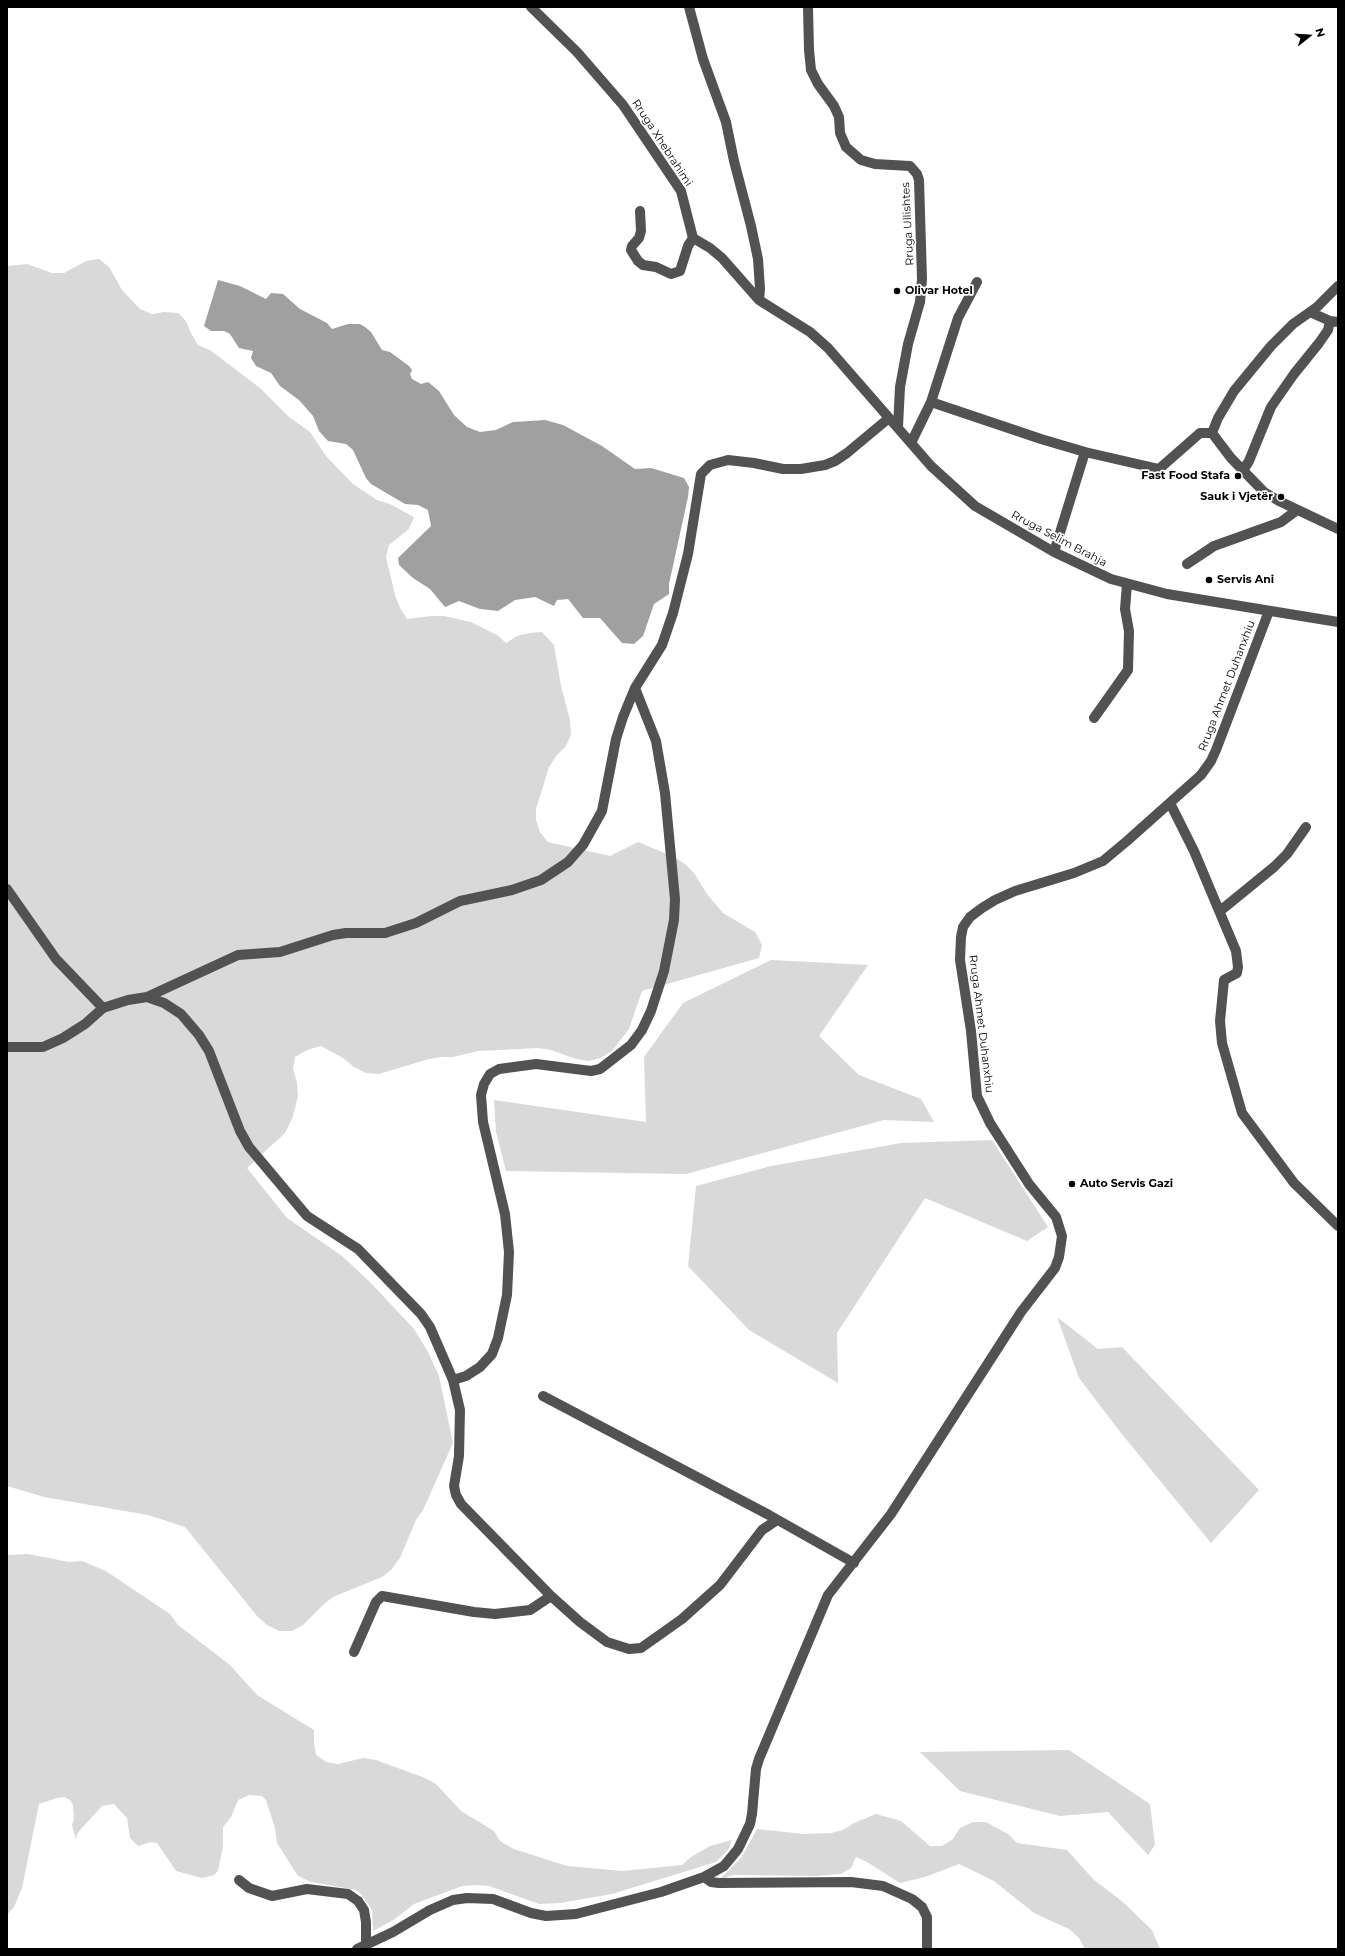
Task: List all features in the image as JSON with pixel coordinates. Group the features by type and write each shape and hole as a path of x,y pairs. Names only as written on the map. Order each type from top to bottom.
{"street":[{"name":"Rruga Xhebrahimi","path":"531,7 577,52 623,105 681,191 693,238"},
{"path":"689,7 703,59 726,122 751,226 758,259 760,289 759,300"},
{"name":"Rruga Ullishtes","path":"808,7 809,50 812,70 818,84 834,106 839,117 840,133 846,147 861,160 875,164 910,166 917,174 919,180 922,279 920,302 900,387 898,427"},
{"path":"640,211 640,238 632,246 631,250 638,261 643,265 656,267 671,274 680,271 688,246 693,238 710,248 722,258 759,300 810,332 828,348 898,427"},
{"path":"911,443 931,402 958,318 977,282"},
{"path":"1212,433 1218,418 1234,391 1255,364 1280,335 1328,298 1338,286"},
{"path":"1244,469 1249,461 1271,407 1334,322 1310,312"},
{"path":"931,402 1041,439 1085,452 1159,469 1200,433 1212,433"},
{"path":"7,1047 43,1047 63,1038 85,1024 103,1008 128,1000 147,998 238,956 280,952 346,932 385,933 416,923 460,901 512,890 541,880 568,862 583,844 602,811 616,739 635,688 662,645 673,613 688,554 701,474 710,465 728,460 754,463 782,469 801,469 825,465 836,461 847,453 889,418"},
{"name":"Rruga Selim Brahja","path":"898,427 931,466 975,506 1054,552 1111,580 1167,594 1338,622"},
{"path":"1212,433 1231,458 1244,469 1264,492 1297,510 1338,529"},
{"path":"1054,552 1085,452"},
{"path":"1187,564 1214,546 1281,522 1297,510"},
{"path":"1094,718 1128,670 1129,631 1126,609 1127,584"},
{"name":"Rruga Ahmet Duhanxhiu","path":"704,1877 716,1872 731,1860 750,1824 756,1769 766,1740 828,1595 834,1585 854,1563 891,1514 1021,1312 1055,1268 1059,1257 1062,1236 1056,1217 1029,1184 994,1129 977,1096 960,960 963,927 970,917 995,900 1015,891 1074,873 1103,861 1201,775 1211,761 1269,611"},
{"path":"453,1380 466,1376 480,1367 492,1354 498,1338 507,1295 509,1252 505,1214 483,1122 481,1095 484,1084 490,1074 500,1069 536,1064 591,1071 600,1069 631,1045 642,1030 651,1011 664,971 674,920 675,900 665,792 656,741 635,688"},
{"path":"1170,803 1220,910 1236,951 1238,967 1237,973 1224,980 1220,1021 1222,1042 1242,1113 1294,1183 1338,1226"},
{"path":"1220,910 1274,867 1287,854 1306,827"},
{"path":"7,889 56,958 103,1008"},
{"path":"147,998 164,1004 182,1014 199,1035 209,1051 231,1111 249,1147 308,1216 358,1249 421,1314 430,1327 453,1380 460,1410 458,1456 454,1486 456,1495 461,1504 486,1531 551,1596 580,1622 607,1642 629,1649 641,1648 682,1619 720,1585 762,1530 777,1520"},
{"path":"543,1396 777,1520 854,1563"},
{"path":"354,1652 376,1602 382,1596 474,1612 495,1614 530,1610 551,1596"},
{"path":"361,1947 430,1910 454,1900 467,1898 493,1899 531,1913 546,1916 562,1916 654,1894 704,1877 711,1882 719,1883 851,1882 883,1886 912,1899 922,1907 928,1917 927,1949"},
{"path":"239,1880 249,1888 272,1896 307,1889 321,1889 348,1894 358,1901 364,1910 366,1922 361,1947"}],"shaded area":[{"path":"99,259 109,267 122,290 140,309 152,314 164,312 178,313 186,321 198,345 210,350 260,388 289,417 310,432 326,456 353,484 377,500 390,504 414,517 409,529 389,545 386,557 395,595 400,608 407,619 444,616 471,622 497,635 506,643 517,636 542,632 554,645 561,686 570,720 571,735 566,746 557,755 549,767 536,809 536,820 540,832 548,842 610,856 638,842 674,857 685,864 694,873 707,894 723,913 755,932 762,945 759,958 642,991 629,1029 613,1050 601,1058 589,1061 576,1059 551,1050 538,1048 478,1051 453,1057 429,1059 379,1074 366,1073 321,1046 307,1050 295,1057 293,1069 297,1083 298,1096 293,1116 285,1133 247,1168 287,1218 342,1256 370,1282 414,1329 428,1352 439,1376 453,1443 423,1510 416,1520 400,1558 391,1570 382,1577 333,1597 303,1625 292,1631 279,1631 267,1625 257,1616 185,1527 148,1515 44,1497 7,1486 7,266 27,264 52,273 64,273 86,261"},
{"path":"218,280 240,286 266,299 271,293 283,294 300,309 327,323 332,329 348,324 360,324 371,332 382,350 390,352 409,366 412,370 410,374 412,379 421,384 428,382 439,391 454,415 467,427 480,432 496,430 513,422 545,420 563,425 602,446 635,469 651,468 684,478 689,487 688,497 669,584 669,594 654,604 643,636 634,644 622,643 600,618 583,618 568,599 557,600 554,606 535,597 515,600 498,611 480,609 459,601 445,607 430,589 413,578 399,565 398,558 431,526 428,510 418,505 405,504 371,484 366,478 353,450 346,444 328,441 319,431 313,416 299,400 280,386 271,373 256,366 251,358 253,351 239,348 230,334 224,331 211,331 204,326"},
{"path":"771,960 868,965 819,1036 859,1075 921,1099 934,1122 884,1120 686,1174 506,1171 496,1132 494,1100 646,1122 644,1057 683,1003"},
{"path":"992,1140 1048,1227 1027,1241 925,1198 837,1333 838,1383 749,1330 688,1266 696,1186 771,1166 901,1143"},
{"path":"1057,1317 1098,1349 1122,1347 1259,1490 1211,1543 1121,1433 1079,1378"},
{"path":"28,1554 69,1562 82,1561 106,1571 170,1614 178,1625 230,1665 257,1695 314,1730 316,1755 326,1762 338,1764 363,1758 376,1760 425,1778 436,1784 461,1811 494,1831 500,1841 514,1849 567,1866 623,1871 682,1865 691,1857 710,1846 732,1840 728,1850 716,1862 612,1894 560,1903 539,1904 489,1886 462,1886 414,1904 395,1919 373,1931 372,1910 361,1894 356,1890 311,1882 298,1876 277,1843 275,1828 266,1800 262,1796 249,1795 238,1800 231,1817 223,1827 223,1846 218,1871 214,1875 202,1878 176,1871 157,1843 151,1842 138,1846 130,1838 127,1818 114,1804 102,1806 77,1834 76,1840 72,1825 74,1819 73,1805 70,1800 64,1797 39,1804 22,1888 14,1907 7,1915 7,1555"},
{"path":"1069,1750 1150,1804 1155,1845 1148,1855 1108,1812 1060,1816 960,1791 920,1752"},
{"path":"876,1814 901,1821 930,1846 942,1846 953,1839 960,1828 973,1822 986,1822 1008,1834 1017,1843 1067,1850 1093,1879 1124,1903 1152,1930 1160,1949 1085,1949 1079,1938 1069,1929 1034,1913 994,1881 959,1864 925,1877 900,1883 867,1862 856,1857 851,1868 841,1874 816,1876 734,1875 720,1879 741,1858 757,1829 804,1834 831,1833 843,1830 854,1823"}],"place":[{"name":"Olivar Hotel","path":"897,291"},
{"name":"Fast Food Stafa","path":"1238,476"},
{"name":"Sauk i Vjetër","path":"1281,497"},
{"name":"Servis Ani","path":"1209,580"},
{"name":"Auto Servis Gazi","path":"1072,1184"}]}
